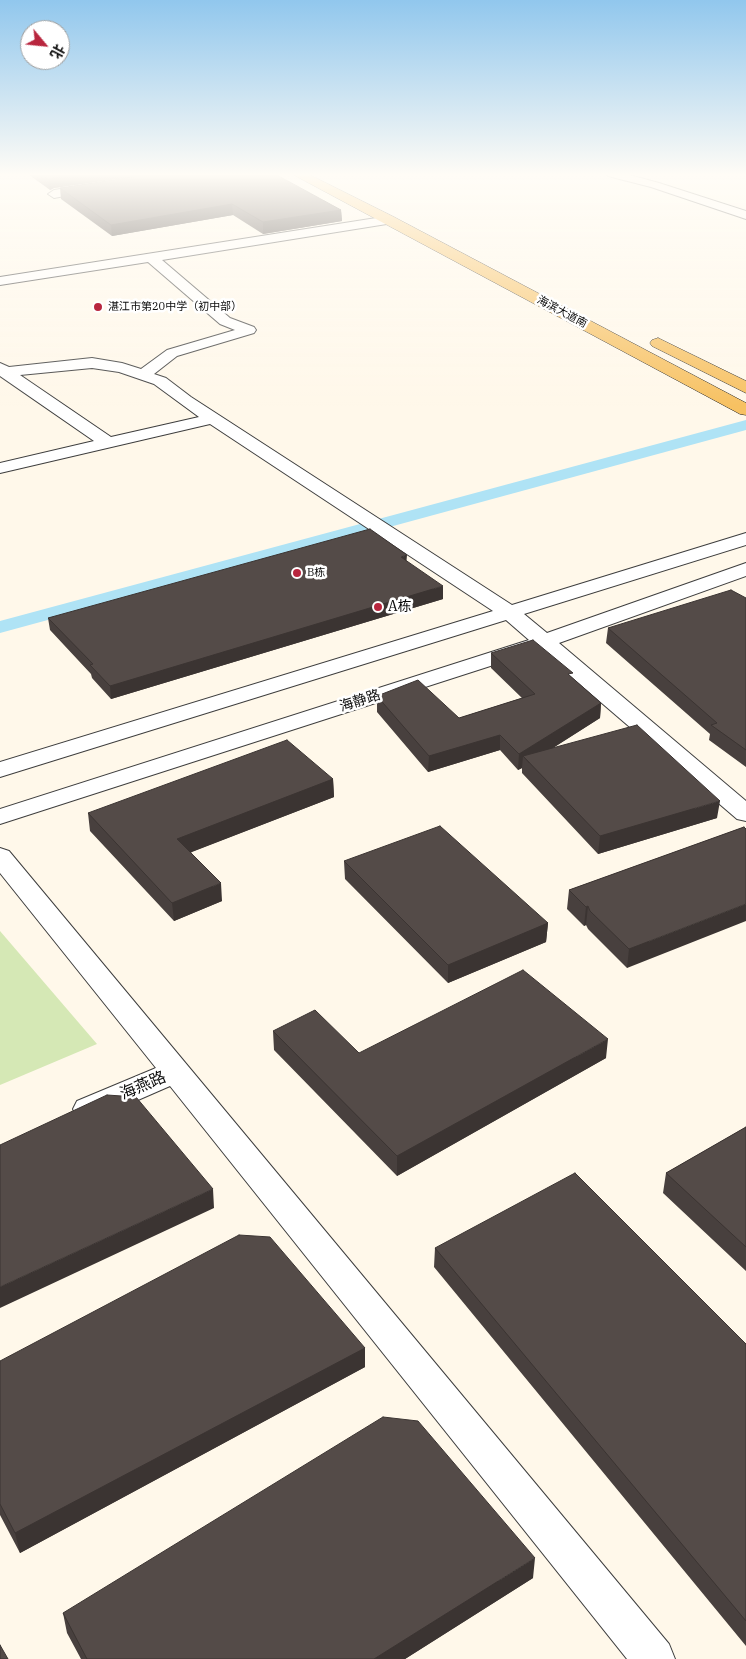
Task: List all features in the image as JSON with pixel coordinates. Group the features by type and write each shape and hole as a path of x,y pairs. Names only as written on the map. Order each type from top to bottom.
{"main road":[{"name":"海滨大道南","path":"447,251 744,409"},
{"path":"479,251 486,255"},
{"path":"644,335 739,379 746,388"}],"street":[{"path":"0,281 187,251"},
{"path":"145,376 150,369 172,353 249,330 225,321 151,257"},
{"path":"2,370 92,362 122,368 160,380 214,418 509,612 746,814"},
{"path":"2,370 108,443"},
{"path":"0,468 214,418"},
{"path":"0,770 746,539"},
{"name":"海静路","path":"0,817 543,642 746,569"},
{"path":"0,856 654,1659"},
{"name":"海燕路","path":"62,1120 176,1072"}],"green space":[{"path":"0,931 97,1044 0,1085"}],"building":[{"path":"370,529 407,555 401,557 443,586 110,686 90,665 93,664 48,618"},
{"path":"731,590 746,598 746,750 711,725 717,723 608,628"},
{"path":"533,640 573,673 568,674 601,703 519,754 500,735 429,756 377,696 418,680 459,718 535,694 491,653"},
{"path":"637,725 720,801 600,836 523,756"},
{"path":"287,740 333,779 177,839 221,883 172,903 88,813"},
{"path":"440,826 548,923 448,965 344,861"},
{"path":"744,827 746,829 746,904 629,949 590,911 588,906 586,907 569,890"},
{"path":"523,970 608,1039 397,1156 273,1031 315,1010 359,1053"},
{"path":"107,1095 136,1097 213,1189 0,1287 0,1145"},
{"path":"746,1127 746,1247 666,1173"},
{"path":"575,1173 746,1344 746,1621 435,1248"},
{"path":"239,1235 270,1237 365,1348 15,1533 0,1504 0,1361"},
{"path":"383,1417 418,1421 535,1558 374,1659 87,1659 63,1613"},
{"path":"0,1645 8,1659 0,1659"}],"waterway":[{"path":"0,627 746,425"}],"place":[{"name":"湛江市第20中学（初中部）","path":"98,307"},
{"name":"B栋","path":"297,573"},
{"name":"A栋","path":"378,607"}]}
